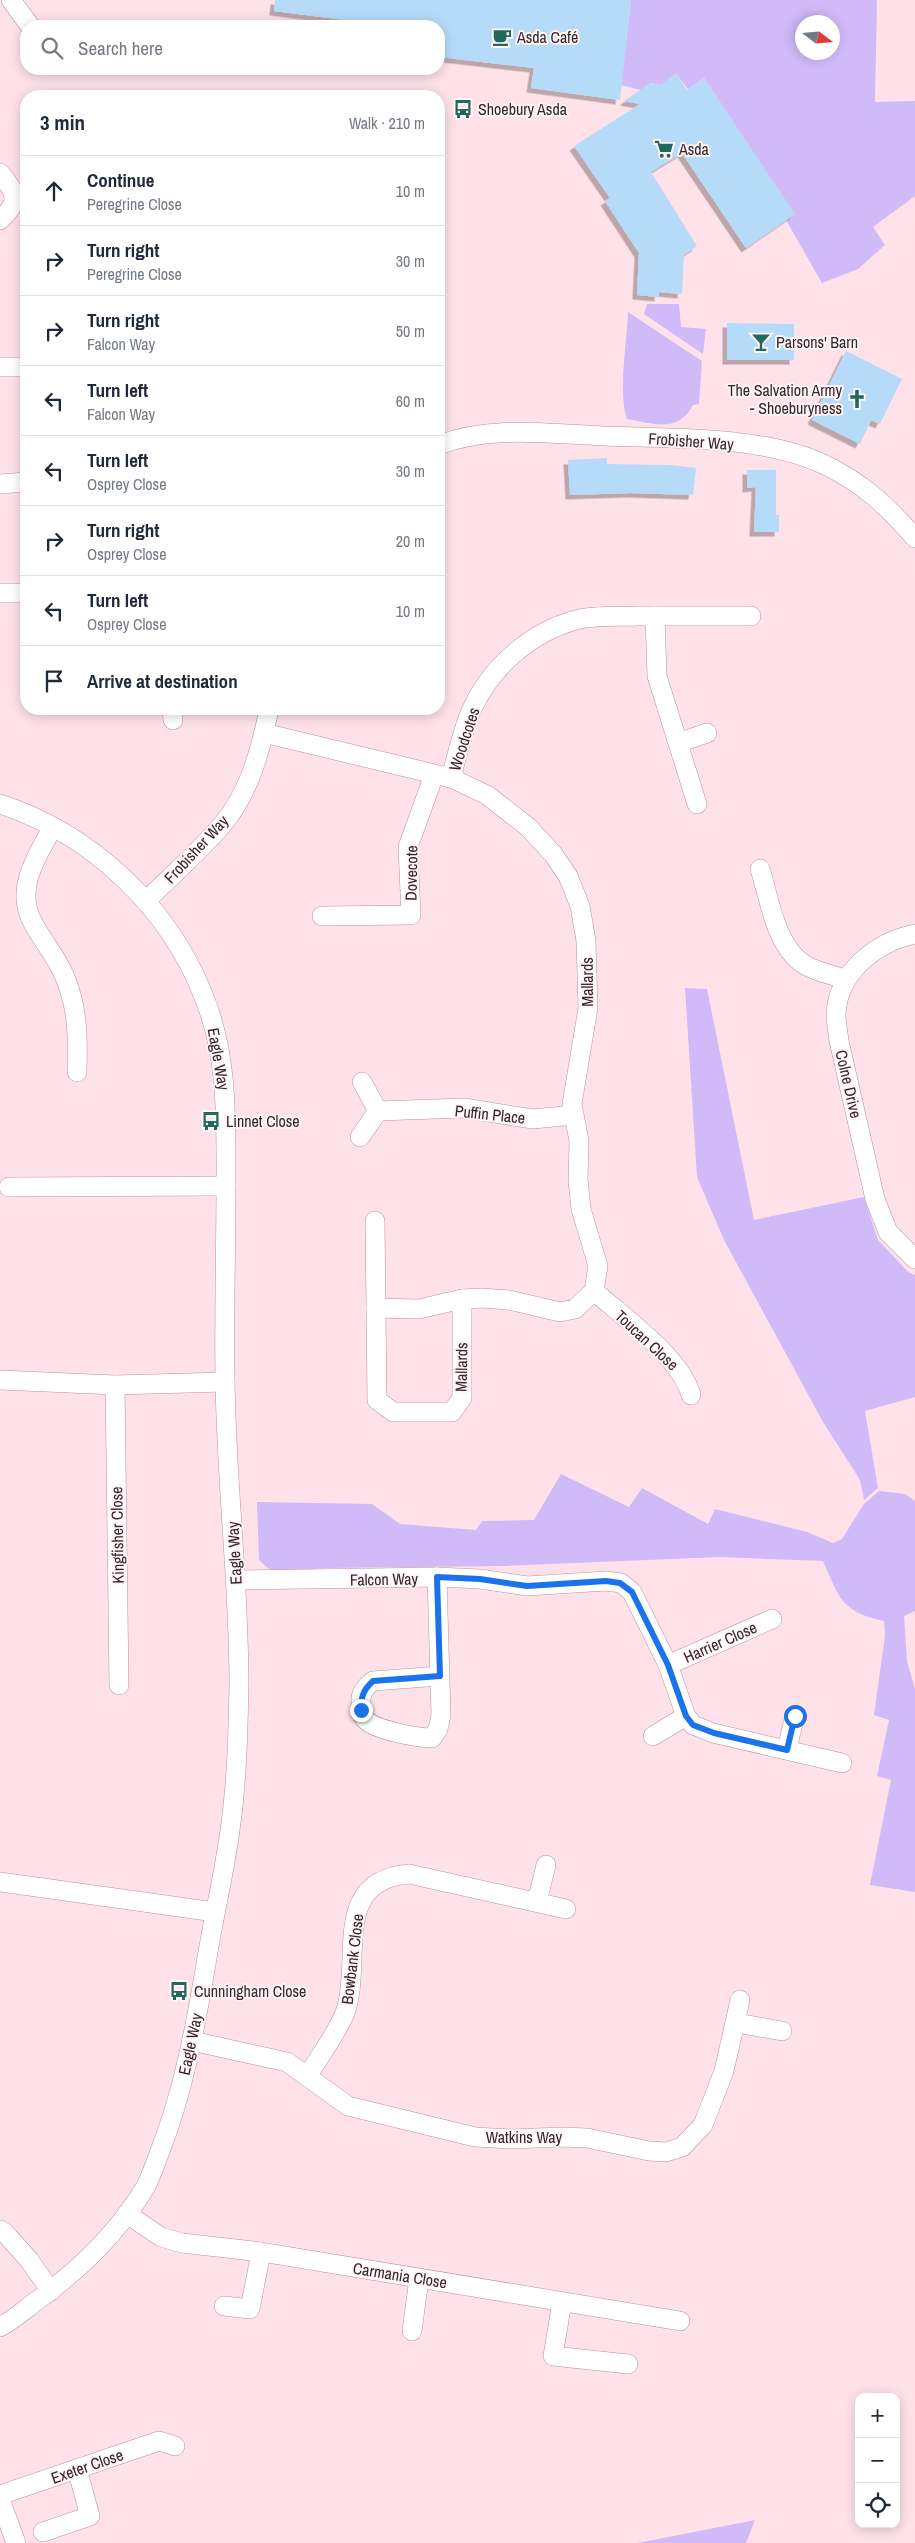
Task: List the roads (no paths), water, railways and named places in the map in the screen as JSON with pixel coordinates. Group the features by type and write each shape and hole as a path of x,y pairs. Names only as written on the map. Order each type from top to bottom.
{"street":[{"path":"11,0 26,20"},
{"path":"0,173 14,191 14,203 10,212 0,220"},
{"path":"0,368 20,366"},
{"name":"Frobisher Way","path":"445,444 476,436 532,433 676,438 772,449 824,464 846,477 877,497 915,538"},
{"path":"0,484 20,482"},
{"path":"0,592 20,593"},
{"path":"655,616 657,676 697,804"},
{"name":"Woodcotes","path":"442,777 474,705 491,677 516,652 539,636 576,620 593,617 751,616"},
{"name":"Frobisher Way","path":"146,901 223,824 249,780 268,715"},
{"path":"678,743 707,732"},
{"name":"Mallards","path":"264,733 442,777 487,795 528,827 563,868 580,906 586,941 588,1008 574,1084 572,1115 579,1141 578,1180 581,1210 598,1266 594,1291"},
{"name":"Dovecote","path":"322,916 411,915 408,847 442,777"},
{"name":"Eagle Way","path":"0,804 22,811 53,827 107,863 146,901 170,933 192,970 212,1017 226,1095 225,1382 236,1580 239,1684 236,1766 231,1828 192,2041 172,2121 148,2183 128,2214 95,2251 51,2291 0,2327"},
{"path":"53,827 27,876 26,891 32,921 63,973 71,992 78,1032 77,1072"},
{"path":"760,869 779,932 789,950 805,965 845,979"},
{"name":"Colne Drive","path":"915,934 901,937 878,948 864,959 845,979 836,1014 839,1041 875,1199 888,1232 915,1259"},
{"path":"360,1137 378,1112 362,1082"},
{"name":"Puffin Place","path":"378,1112 464,1108 533,1118 572,1115"},
{"path":"9,1187 226,1186"},
{"name":"Mallards","path":"375,1221 377,1400 392,1412 452,1412 462,1398 462,1299"},
{"path":"376,1308 419,1309 462,1299 509,1300 560,1312 575,1309 594,1291"},
{"name":"Toucan Close","path":"594,1291 673,1361 687,1381 691,1395"},
{"path":"0,1380 115,1385 225,1382"},
{"name":"Kingfisher Close","path":"115,1385 119,1686"},
{"path":"437,1577 440,1676 441,1715 438,1730 432,1738 422,1738 383,1729 372,1725 365,1719 361,1698 365,1688 373,1681 440,1676"},
{"name":"Falcon Way","path":"236,1580 437,1577 480,1579 527,1586 606,1581 620,1583 632,1592 668,1665 686,1716"},
{"name":"Harrier Close","path":"668,1665 772,1619"},
{"path":"653,1736 686,1716 693,1725 714,1733 842,1763"},
{"path":"787,1750 795,1716"},
{"path":"537,1902 546,1865"},
{"name":"Bowbank Close","path":"308,2076 346,2012 350,1994 354,1928 363,1897 372,1886 393,1875 409,1874 566,1909"},
{"path":"0,1882 215,1912"},
{"name":"Watkins Way","path":"192,2041 287,2062 308,2076 334,2098 348,2106 475,2137 512,2139 587,2138 666,2152 682,2147 692,2140 703,2126 724,2071 737,2023 740,2000"},
{"path":"737,2023 782,2031"},
{"name":"Carmania Close","path":"128,2214 161,2237 182,2243 261,2252 680,2321"},
{"path":"0,2230 30,2260 51,2291"},
{"path":"224,2306 250,2308 261,2252"},
{"path":"412,2331 419,2279"},
{"path":"562,2302 553,2356 628,2364"},
{"name":"Exeter Close","path":"0,2495 159,2442 175,2446"},
{"path":"43,2532 90,2516 77,2469"},
{"path":"0,2499 16,2543"}],"place":[{"name":"Asda Café","path":"502,37"},
{"name":"Shoebury Asda","path":"463,109"},
{"name":"Asda","path":"664,149"},
{"name":"Parsons' Barn","path":"761,342"},
{"name":"The Salvation Army - Shoeburyness","path":"857,399"},
{"name":"Linnet Close","path":"211,1121"},
{"name":"Cunningham Close","path":"179,1991"}]}
